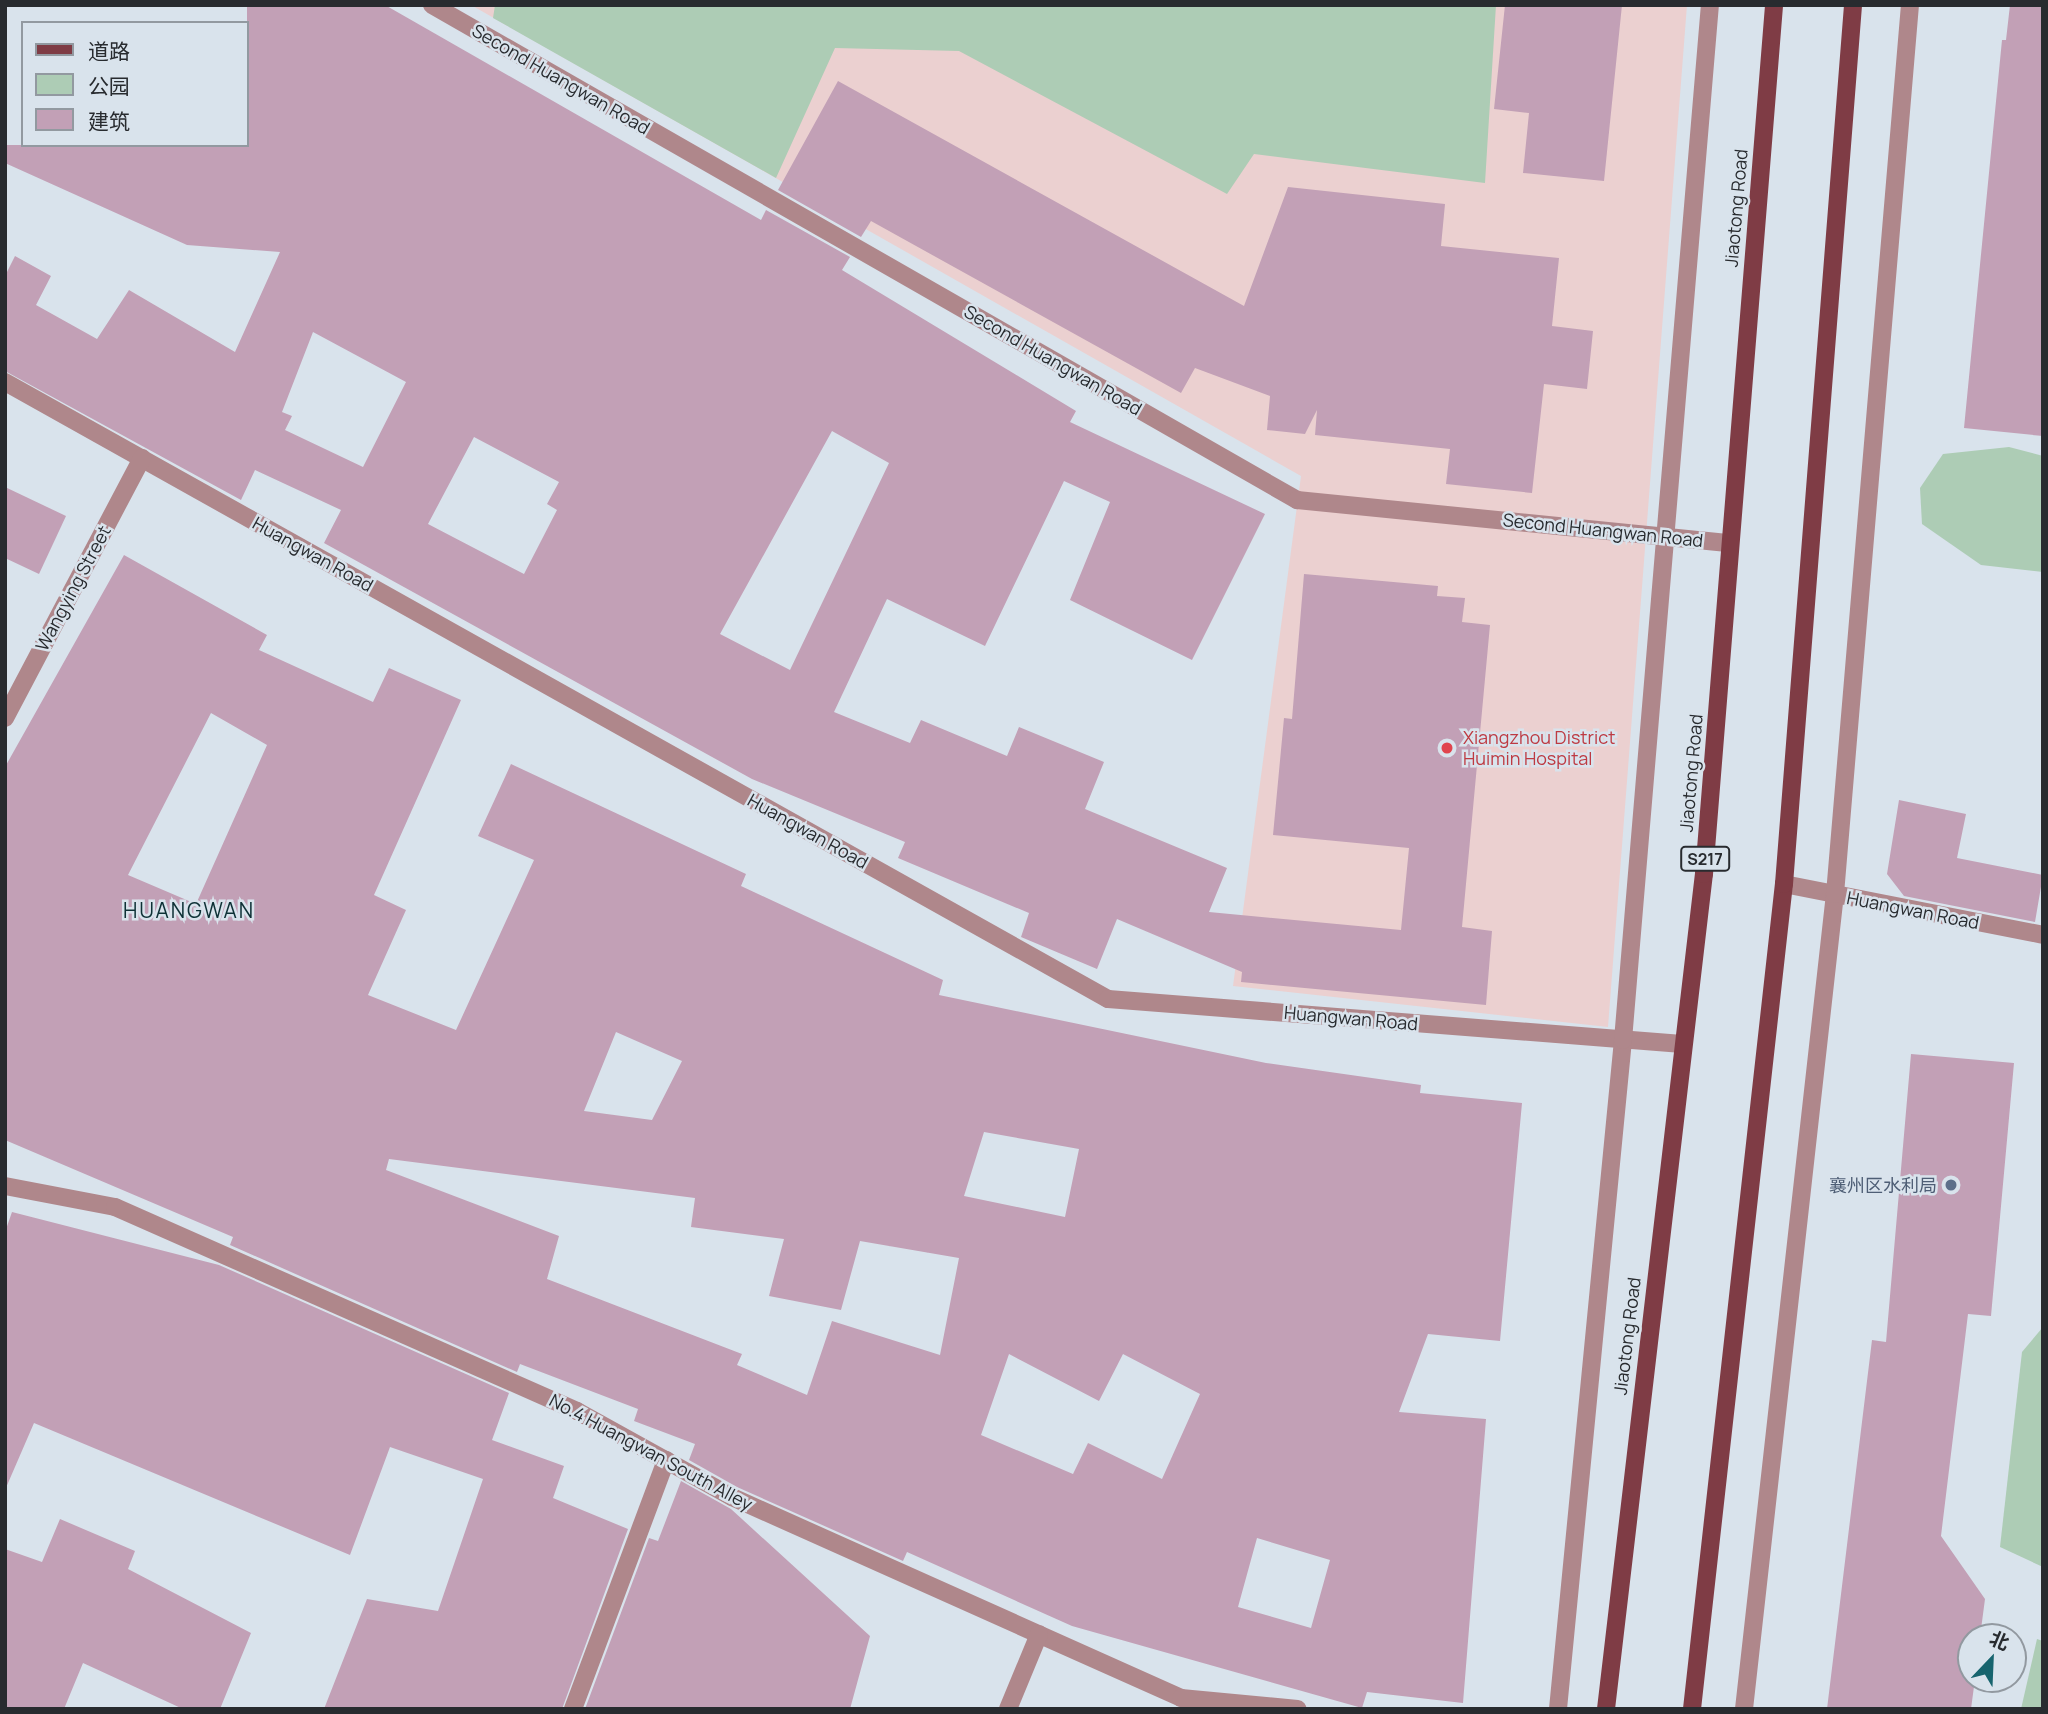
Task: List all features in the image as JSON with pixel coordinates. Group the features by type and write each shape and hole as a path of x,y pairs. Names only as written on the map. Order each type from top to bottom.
{"main road":[{"name":"Jiaotong Road","path":"1606,1709 1704,874 1774,5"},
{"path":"1692,1709 1784,884 1853,5"}],"street":[{"name":"Second Huangwan Road","path":"432,5 1297,500 1730,543"},
{"path":"1558,1709 1623,1040 1710,5"},
{"path":"1744,1709 1835,894 1910,5"},
{"name":"Huangwan Road","path":"5,382 1108,999 1682,1044"},
{"name":"Wangying Street","path":"5,718 142,458"},
{"name":"Huangwan Road","path":"1784,884 2043,936"},
{"name":"No.4 Huangwan South Alley","path":"5,1186 115,1208 577,1410 732,1497 1181,1698 1297,1709"},
{"path":"573,1709 666,1460"},
{"path":"1008,1709 1039,1634"}],"shaded area":[{"name":"Xiangzhou District Huimin Hospital","path":"471,5 1687,5 1608,1027 1233,986 1301,476"}],"green space":[{"path":"495,5 1496,5 1485,183 1254,154 1227,194 959,51 835,48 776,178 493,18"},
{"path":"2009,447 2043,456 2043,572 1981,565 1922,524 1920,488 1943,454"},
{"path":"2043,1327 2043,1567 2000,1547 2022,1352"},
{"path":"2037,1639 2043,1641 2043,1709 2021,1709 2025,1693 2027,1693"}],"building":[{"path":"247,5 385,5 761,220 766,210 850,257 842,270 1076,411 1070,422 1265,514 1192,660 1070,600 1110,502 1064,481 985,646 887,599 834,712 910,743 921,720 1007,756 1019,727 1104,762 1085,809 1227,868 1209,912 1401,930 1409,848 1273,835 1284,718 1292,719 1304,574 1438,586 1437,596 1465,598 1462,622 1490,625 1462,927 1492,931 1486,1005 1241,982 1242,972 1117,919 1097,969 1021,937 1029,913 898,858 905,842 752,779 324,543 341,510 255,470 241,500 5,371 5,276 15,256 51,276 36,305 97,339 129,290 235,352 280,252 187,245 5,163 5,145 248,147","holes":["313,332 406,382 363,467 285,430 292,416 282,412","832,431 889,463 790,670 720,634","474,437 559,482 547,504 557,510 524,574 428,524"]},
{"path":"1505,5 1622,5 1604,181 1523,173 1529,113 1494,109"},
{"path":"2010,5 2043,5 2043,436 1964,428 2002,40 2006,40"},
{"path":"838,81 1244,306 1288,187 1445,204 1441,246 1559,258 1552,326 1593,331 1587,389 1544,384 1532,493 1446,484 1450,449 1315,435 1317,410 1305,434 1267,430 1270,396 1195,368 1181,393 871,221 861,237 778,190"},
{"path":"5,487 66,516 39,574 5,558"},
{"path":"124,555 267,635 259,650 373,702 389,668 461,700 374,895 406,910 368,995 456,1030 534,860 478,836 511,764 746,874 741,886 943,980 939,995 1266,1063 1421,1085 1420,1093 1522,1103 1500,1341 1428,1334 1399,1412 1486,1419 1463,1703 1367,1692 1362,1708 1072,1626 907,1552 903,1561 737,1487 689,1460 695,1444 634,1421 638,1409 520,1364 517,1372 230,1245 233,1237 5,1140 5,767","holes":["211,713 267,745 196,904 128,875","616,1032 682,1061 652,1120 584,1111","984,1132 1079,1149 1065,1217 964,1196","389,1159 695,1198 691,1227 784,1239 769,1296 841,1310 860,1241 959,1258 940,1355 832,1321 807,1395 737,1365 742,1354 547,1279 559,1236 386,1170","1009,1354 1099,1401 1123,1354 1200,1394 1162,1479 1088,1443 1073,1474 981,1435","1257,1538 1330,1560 1311,1628 1238,1607"]},
{"path":"1899,800 1966,814 1957,858 2043,875 2035,922 1904,896 1887,874"},
{"path":"1911,1054 2014,1063 1991,1316 1968,1314 1941,1536 1985,1599 1982,1623 1957,1623 1957,1693 1973,1693 1971,1709 1827,1709 1872,1340 1886,1342"},
{"path":"12,1212 219,1265 509,1393 492,1440 564,1466 553,1498 628,1529 562,1709 324,1709 367,1599 438,1611 483,1479 390,1447 350,1555 34,1423 5,1490 5,1232"},
{"path":"681,1481 731,1509 870,1636 850,1709 585,1709 649,1538 658,1541"},
{"path":"60,1519 135,1551 128,1569 251,1633 220,1709 183,1709 83,1663 64,1709 5,1709 5,1549 42,1562"}],"place":[{"name":"Xiangzhou District Huimin Hospital","path":"1447,748"},
{"name":"襄州区水利局","path":"1951,1185"}],"district":[{"name":"HUANGWAN","path":"189,910"}]}
